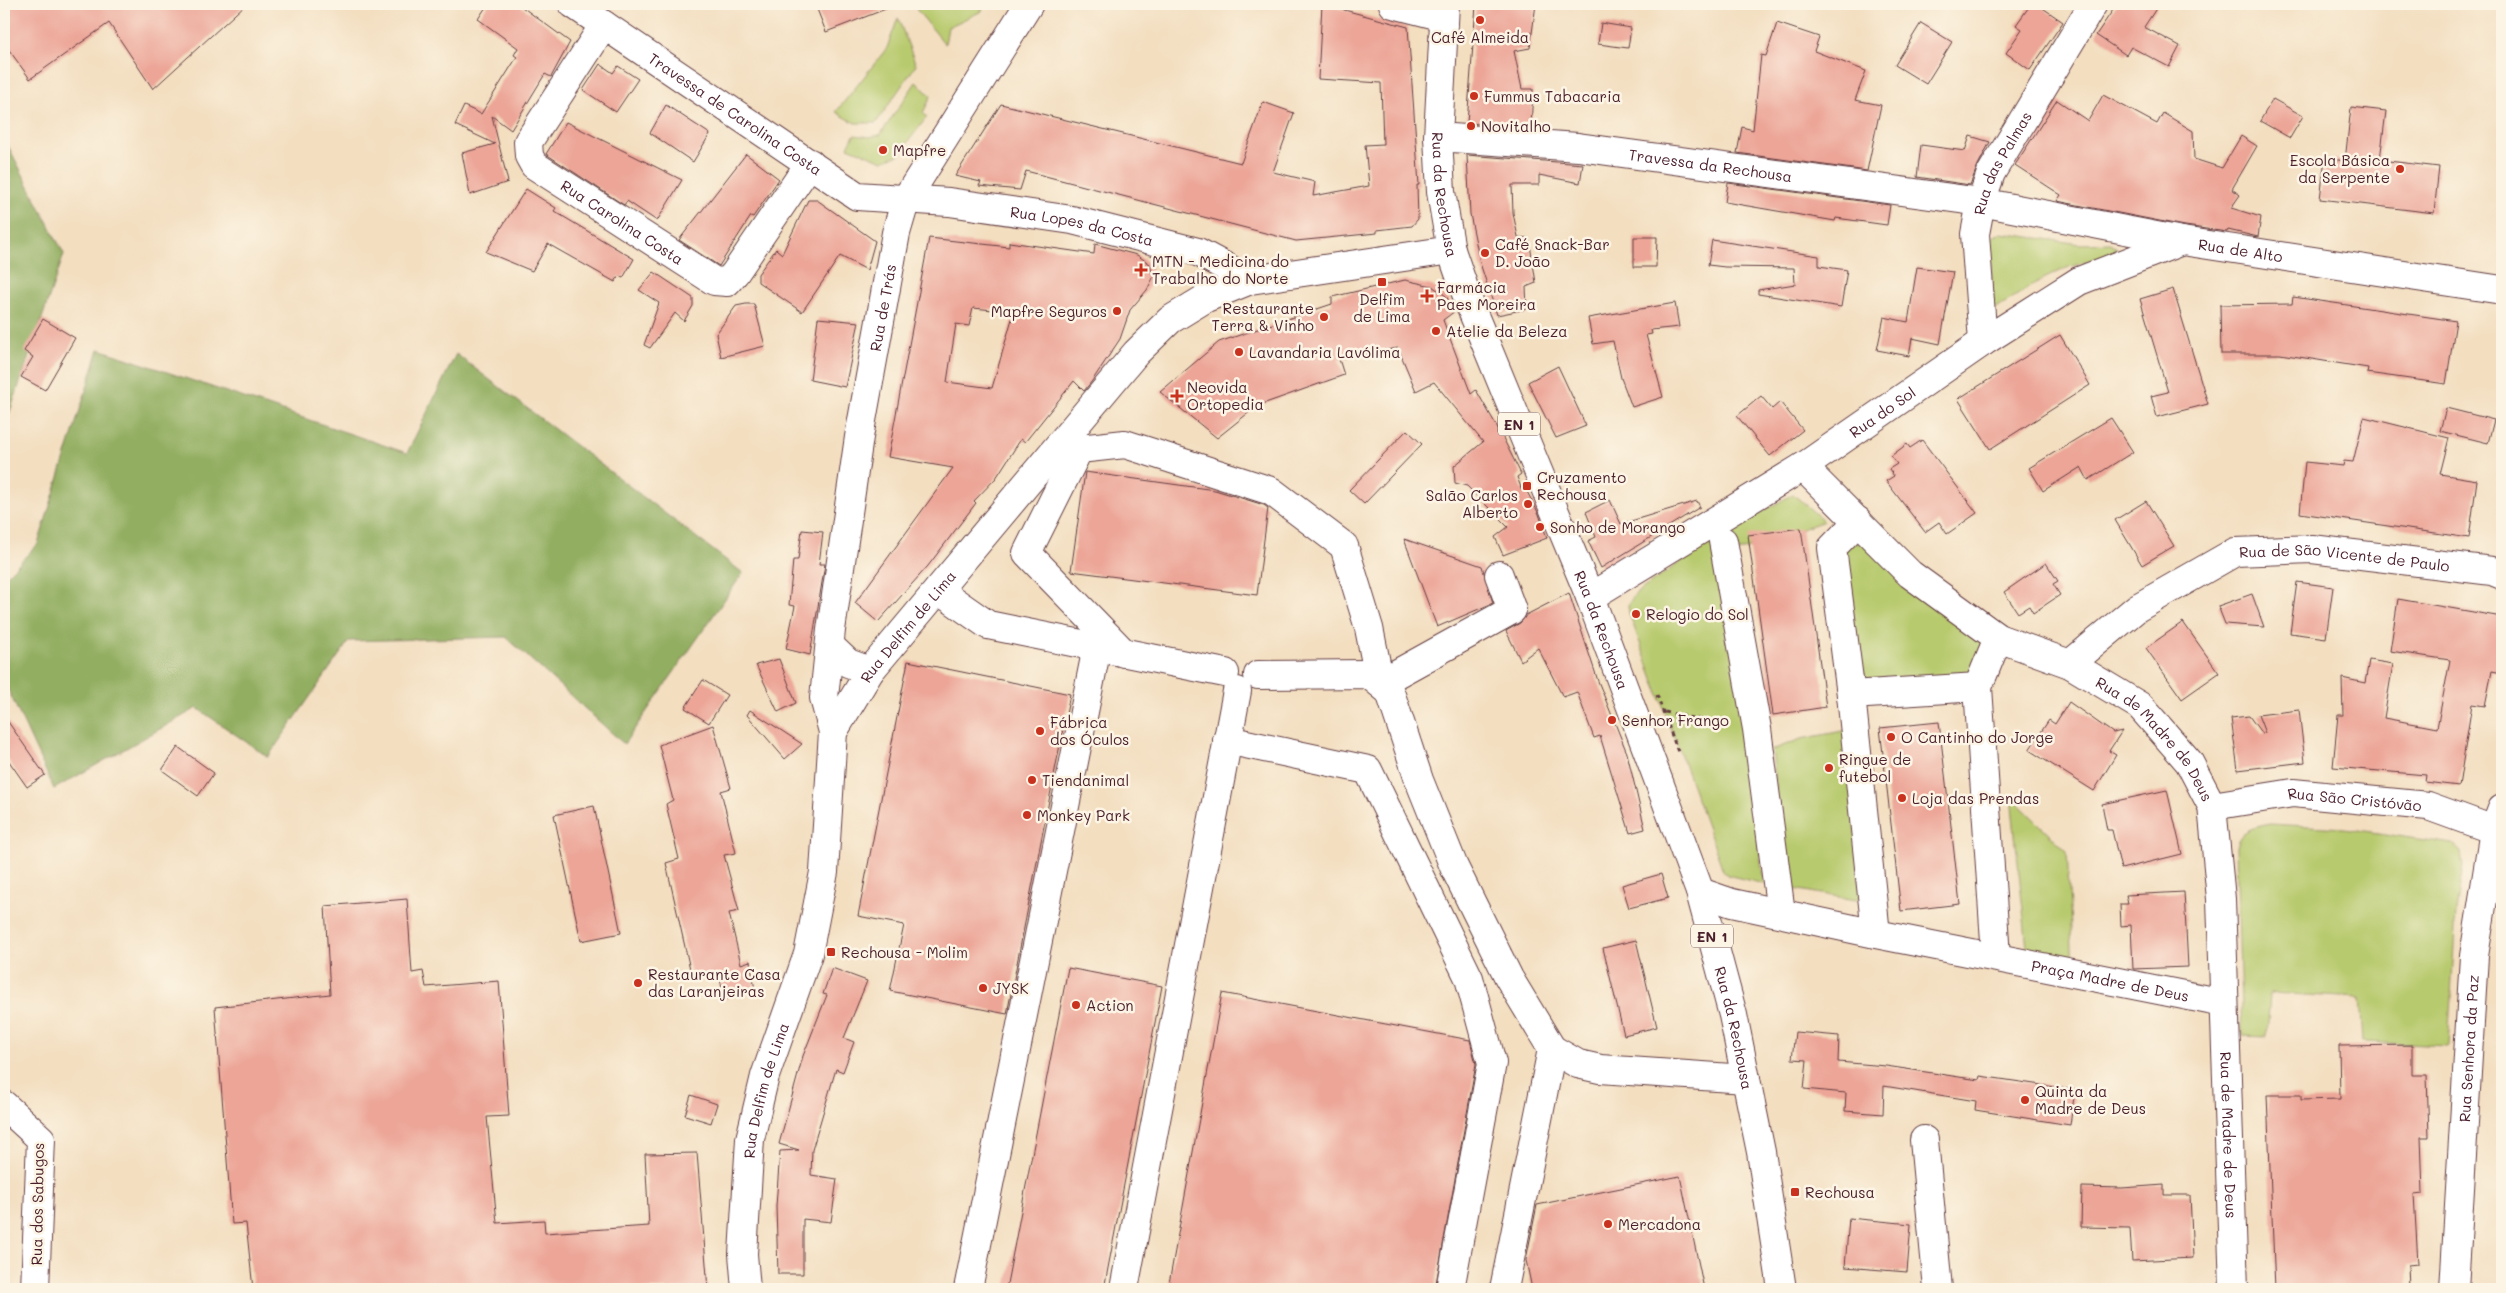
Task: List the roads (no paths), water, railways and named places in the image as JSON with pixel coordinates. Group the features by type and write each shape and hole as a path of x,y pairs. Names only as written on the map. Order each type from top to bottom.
{"street":[{"name":"Travessa de Carolina Costa","path":"573,4 857,196 906,198"},
{"name":"Rua de Trás","path":"833,732 824,698 830,646 859,438 896,233 906,198 1029,4"},
{"path":"1392,4 1444,10"},
{"name":"Rua das Palmas","path":"1983,342 1974,234 1981,202 1991,173 2093,4"},
{"name":"Rua da Rechousa","path":"1444,10 1438,137 1441,192 1451,250 1471,308 1590,597 1700,892 1733,1014 1763,1162 1782,1289"},
{"name":"Rua Carolina Costa","path":"604,25 528,142 529,156 534,164 714,281 726,282 735,274 810,163"},
{"name":"Travessa da Rechousa","path":"1438,137 1578,147 1981,202"},
{"name":"Rua Lopes da Costa","path":"906,198 949,202 1072,220 1198,252 1250,280"},
{"name":"Rua de Alto","path":"1981,202 2182,241 2502,290"},
{"name":"Rua do Sol","path":"1590,597 1803,467 1983,342 2079,281 2182,241"},
{"name":"Rua Delfim de Lima","path":"746,1289 743,1254 750,1139 765,1076 808,954 824,872 833,732 870,672 1136,353 1170,320 1206,298 1250,280 1451,250"},
{"path":"1124,653 1027,553 1080,449 1125,444 1271,491 1344,546 1369,628 1380,683"},
{"name":"Rua de Madre de Deus","path":"1803,467 1910,574 1998,638 2070,664 2140,706 2189,762 2212,806 2221,900 2234,1289"},
{"path":"1858,521 1832,548 1851,695 1876,934"},
{"path":"1723,541 1757,729 1781,913"},
{"name":"Rua de São Vicente de Paulo","path":"2070,664 2137,608 2235,552 2312,549 2492,571 2502,575"},
{"path":"1380,683 1512,610 1499,575"},
{"path":"938,590 988,625 1097,647 1240,680 1368,674 1390,692 1419,780 1454,868 1509,978 1552,1049 1578,1064 1600,1069 1746,1079"},
{"path":"1996,957 1978,688 1998,638"},
{"path":"830,646 848,663 870,672"},
{"path":"968,1289 1097,647"},
{"path":"1124,1289 1227,740 1240,680"},
{"path":"1851,695 1978,688"},
{"path":"1227,740 1368,770 1469,978 1492,1063 1450,1289"},
{"name":"Rua São Cristóvão","path":"2212,806 2293,793 2428,806 2498,819"},
{"name":"Rua Senhora da Paz","path":"2454,1289 2474,956 2498,819"},
{"name":"Praça Madre de Deus","path":"1700,892 1732,903 1876,934 2224,1003"},
{"path":"1504,1289 1552,1049"},
{"name":"Rua dos Sabugos","path":"4,1105 41,1138 35,1289"},
{"path":"1924,1140 1938,1289"}],"place":[{"name":"Café Almeida","path":"1480,20"},
{"name":"Fummus Tabacaria","path":"1474,96"},
{"name":"Novitalho","path":"1471,126"},
{"name":"Mapfre","path":"883,150"},
{"name":"Escola Básica da Serpente","path":"2400,169"},
{"name":"Café Snack-Bar D. João","path":"1485,253"},
{"name":"MTN - Medicina do Trabalho do Norte","path":"1141,270"},
{"name":"Delfim de Lima","path":"1382,282"},
{"name":"Farmácia Paes Moreira","path":"1427,296"},
{"name":"Mapfre Seguros","path":"1117,311"},
{"name":"Restaurante Terra & Vinho","path":"1324,317"},
{"name":"Atelie da Beleza","path":"1436,331"},
{"name":"Lavandaria Lavólima","path":"1239,352"},
{"name":"Neovida Ortopedia","path":"1177,396"},
{"name":"Cruzamento Rechousa","path":"1527,486"},
{"name":"Salão Carlos Alberto","path":"1528,504"},
{"name":"Sonho de Morango","path":"1540,527"},
{"name":"Relogio do Sol","path":"1636,614"},
{"name":"Senhor Frango","path":"1612,720"},
{"name":"Fábrica dos Óculos","path":"1040,731"},
{"name":"O Cantinho do Jorge","path":"1891,737"},
{"name":"Ringue de futebol","path":"1829,768"},
{"name":"Tiendanimal","path":"1032,780"},
{"name":"Loja das Prendas","path":"1902,798"},
{"name":"Monkey Park","path":"1027,815"},
{"name":"Rechousa - Molim","path":"831,952"},
{"name":"Restaurante Casa das Laranjeiras","path":"638,983"},
{"name":"JYSK","path":"983,988"},
{"name":"Action","path":"1076,1005"},
{"name":"Quinta da Madre de Deus","path":"2025,1100"},
{"name":"Rechousa","path":"1795,1192"},
{"name":"Mercadona","path":"1608,1224"}]}
